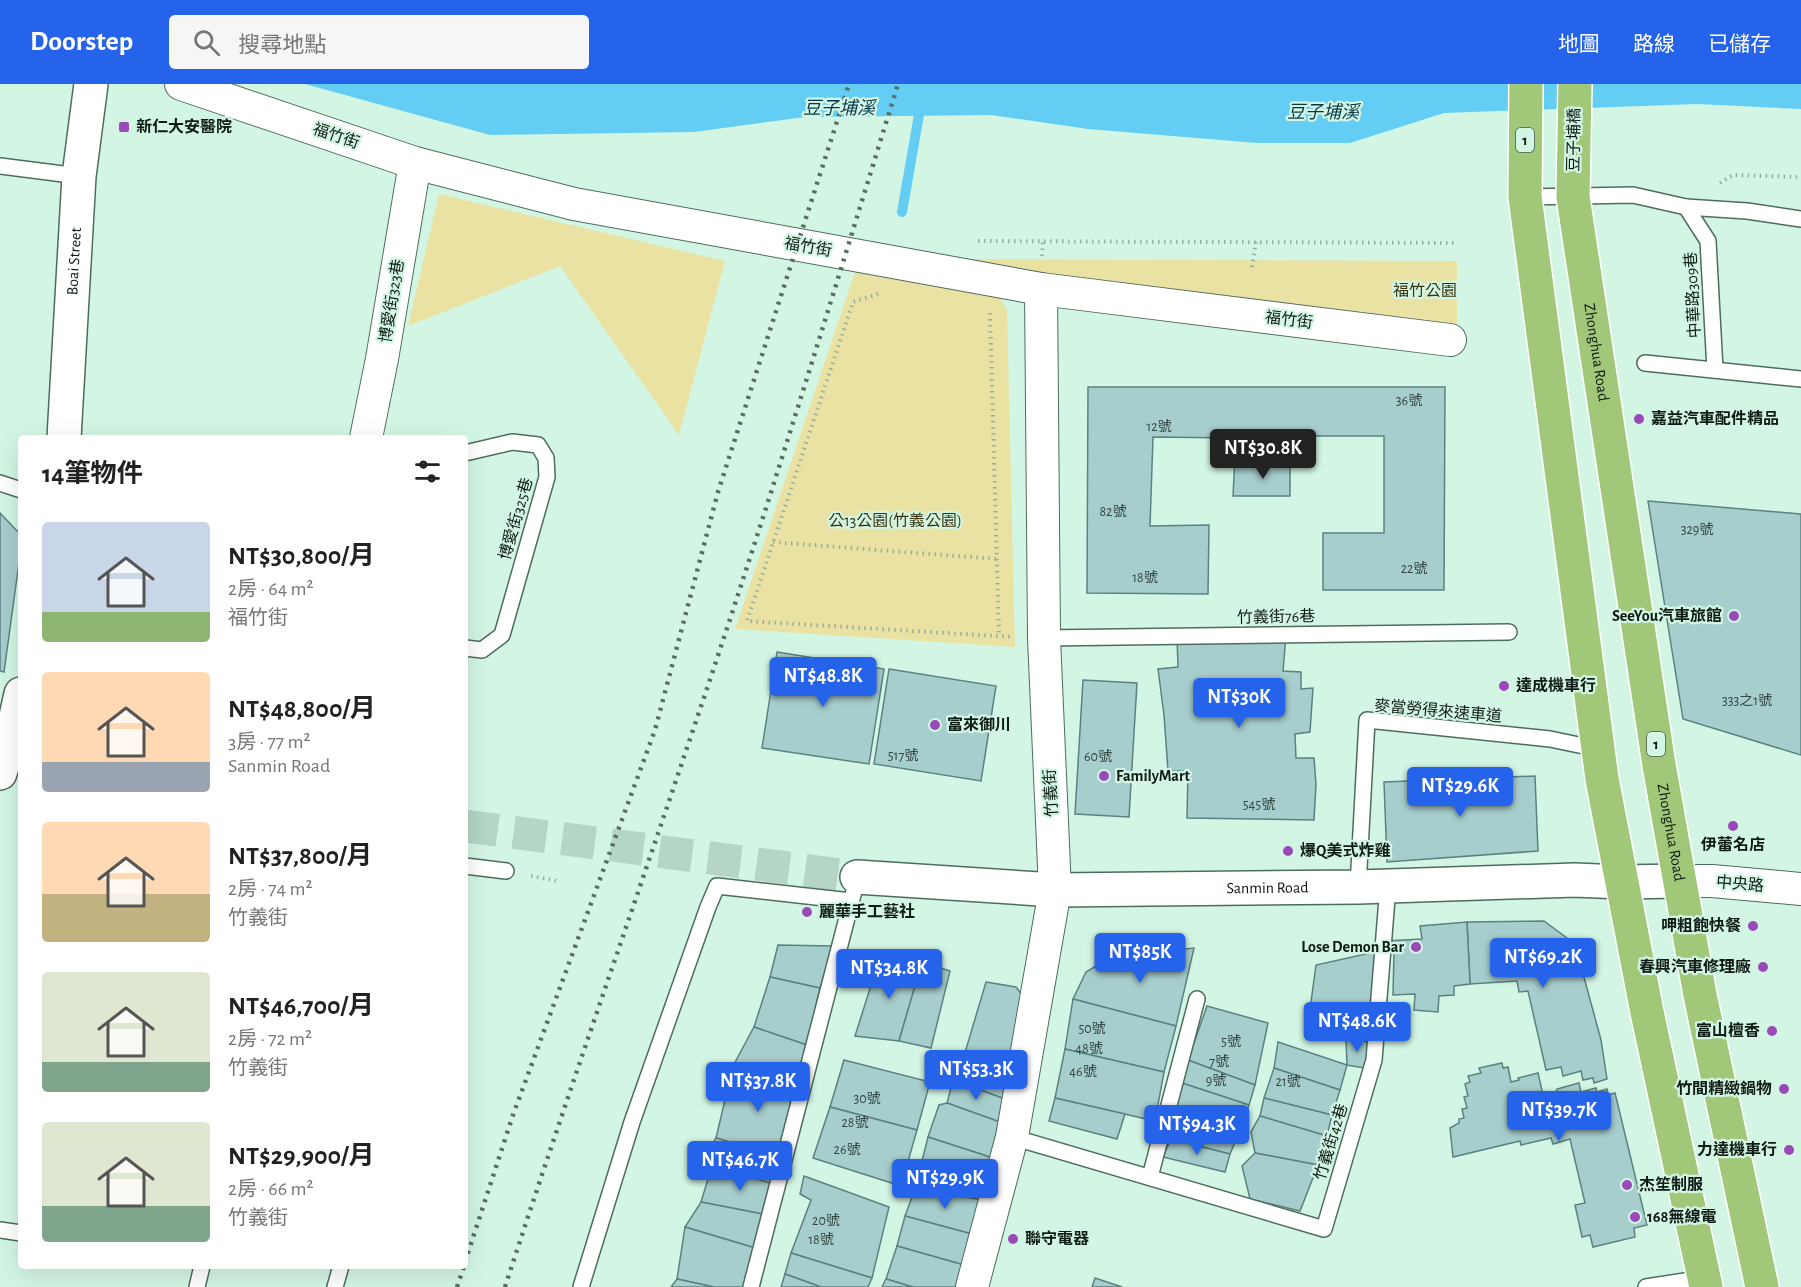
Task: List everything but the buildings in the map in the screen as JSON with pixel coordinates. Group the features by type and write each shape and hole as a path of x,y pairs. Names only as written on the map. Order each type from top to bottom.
{"main road":[{"name":"1","path":"1526,84 1525,197 1598,749 1621,882 1705,1282"},
{"name":"豆子埔橋","path":"1573,196 1575,84"},
{"name":"Zhonghua Road","path":"1573,196 1679,881 1700,995 1762,1287"}],"street":[{"name":"Boai Street","path":"64,435 79,176 91,84"},
{"name":"福竹街","path":"181,84 415,163 574,204 1041,289 1450,340"},
{"name":"博愛街323巷","path":"367,435 382,359 415,163"},
{"name":"竹義街","path":"972,1287 1012,1137 1055,890 1044,638 1041,289"},
{"path":"0,773 18,704"},
{"name":"Sanmin Road","path":"854,889 1055,890 1373,886 1575,880 1679,881"},
{"name":"中央路","path":"1679,881 1712,881 1801,890"}],"lane":[{"path":"0,166 79,176"},
{"path":"1525,197 1633,195 1686,207 1747,211 1801,219"},
{"name":"中華路309巷","path":"1686,207 1708,241 1715,370"},
{"path":"1645,363 1801,379"},
{"name":"博愛街325巷","path":"468,452 512,442 538,445 546,458 547,477 502,634 482,650 468,648"},
{"path":"0,483 18,489"},
{"name":"竹義街76巷","path":"1044,638 1509,632"},
{"name":"麥當勞得來速車道","path":"1373,886 1367,720 1550,740 1598,749"},
{"path":"468,866 506,871"},
{"path":"581,1287 632,1122 717,886 854,889 751,1287"},
{"name":"竹義街42巷","path":"1012,1137 1324,1228 1374,1060 1373,886"},
{"path":"1150,1177 1197,999"},
{"path":"0,1230 18,1233"},
{"path":"197,1287 201,1269"},
{"path":"335,1287 340,1269"},
{"path":"1646,1287 1705,1282"}],"path":[{"path":"975,241 1454,243"},
{"path":"1252,267 1256,242"},
{"path":"886,292 853,302 747,621 999,636 990,308"},
{"path":"773,542 997,559"}],"green space":[{"path":"439,194 725,261 679,435 560,266 408,326"},
{"name":"福竹公園","path":"935,259 1457,261 1457,326"},
{"name":"公13公園(竹義公園)","path":"856,269 993,287 1007,310 1015,647 735,629"}],"water":[{"name":"豆子埔溪","path":"305,84 1801,84 1801,109 1697,104 1444,113 1350,143 1257,143 1088,129 991,115 805,117 694,132 490,135"}],"waterway":[{"path":"902,212 920,109"}],"tunnel":[{"path":"468,826 857,877"}],"railway":[{"path":"468,1253 513,1115 655,730 718,492 849,84"},
{"path":"505,1287 746,571 898,84"},
{"path":"457,1287 463,1269"}],"place":[{"name":"新仁大安醫院","path":"124,127"},
{"name":"嘉益汽車配件精品","path":"1639,419"},
{"name":"SeeYou汽車旅館","path":"1734,616"},
{"name":"達成機車行","path":"1504,686"},
{"name":"富來御川","path":"935,725"},
{"name":"FamilyMart","path":"1104,776"},
{"name":"伊蕾名店","path":"1733,826"},
{"name":"爆Q美式炸雞","path":"1288,851"},
{"name":"麗華手工藝社","path":"807,912"},
{"name":"呷粗飽快餐","path":"1753,926"},
{"name":"Lose Demon Bar","path":"1416,947"},
{"name":"春興汽車修理廠","path":"1763,967"},
{"name":"富山檀香","path":"1772,1031"},
{"name":"竹間精緻鍋物","path":"1784,1089"},
{"name":"力達機車行","path":"1789,1150"},
{"name":"杰笙制服","path":"1627,1185"},
{"name":"168無線電","path":"1635,1217"},
{"name":"聯守電器","path":"1013,1239"}]}
